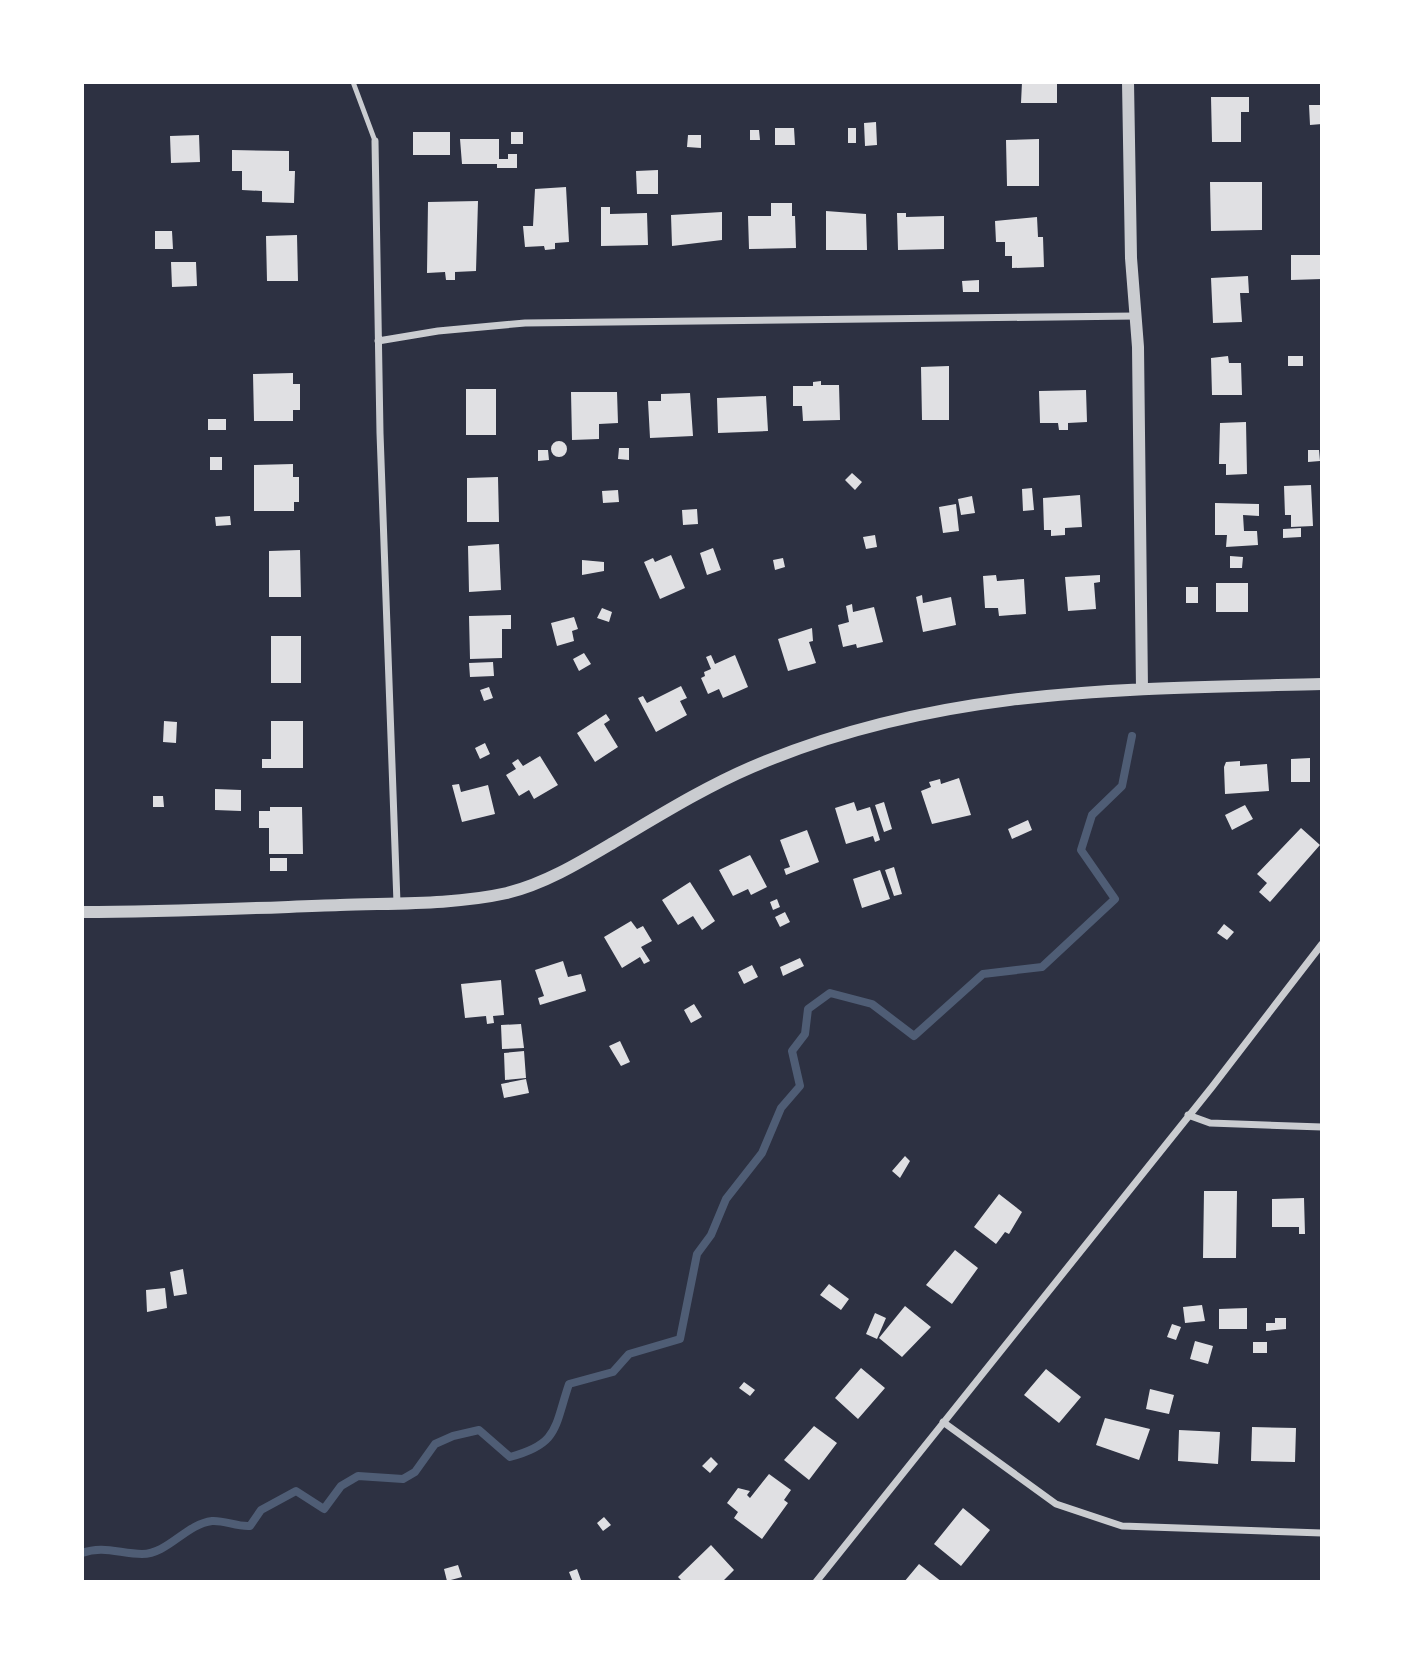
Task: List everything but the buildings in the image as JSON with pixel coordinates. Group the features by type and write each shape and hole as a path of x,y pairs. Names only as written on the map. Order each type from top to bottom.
{"street":[{"path":"1128,82 1131,258 1136,316 1142,689"},
{"path":"375,141 378,341 397,903"},
{"path":"378,341 438,331 525,323 1136,316"},
{"path":"82,912 464,900 521,888 569,869 698,793 751,767 860,727 964,705 1041,695 1322,684"},
{"path":"816,1582 1322,944"},
{"path":"1188,1115 1210,1123 1322,1127"},
{"path":"943,1422 1056,1504 1122,1526 1322,1533"}],"lane":[{"path":"353,82 375,141"}],"waterway":[{"path":"82,1553 97,1550 151,1553 194,1527 212,1521 250,1526 261,1510 296,1491 324,1509 341,1486 358,1476 403,1479 415,1472 435,1444 453,1436 479,1430 510,1457 526,1452 546,1440 552,1432 569,1384 613,1372 629,1354 680,1339 697,1254 711,1235 726,1199 762,1153 781,1108 800,1086 792,1051 805,1034 808,1009 830,993 872,1004 914,1036 983,974 1042,967 1115,899 1081,850 1092,815 1122,786 1132,736"}]}
